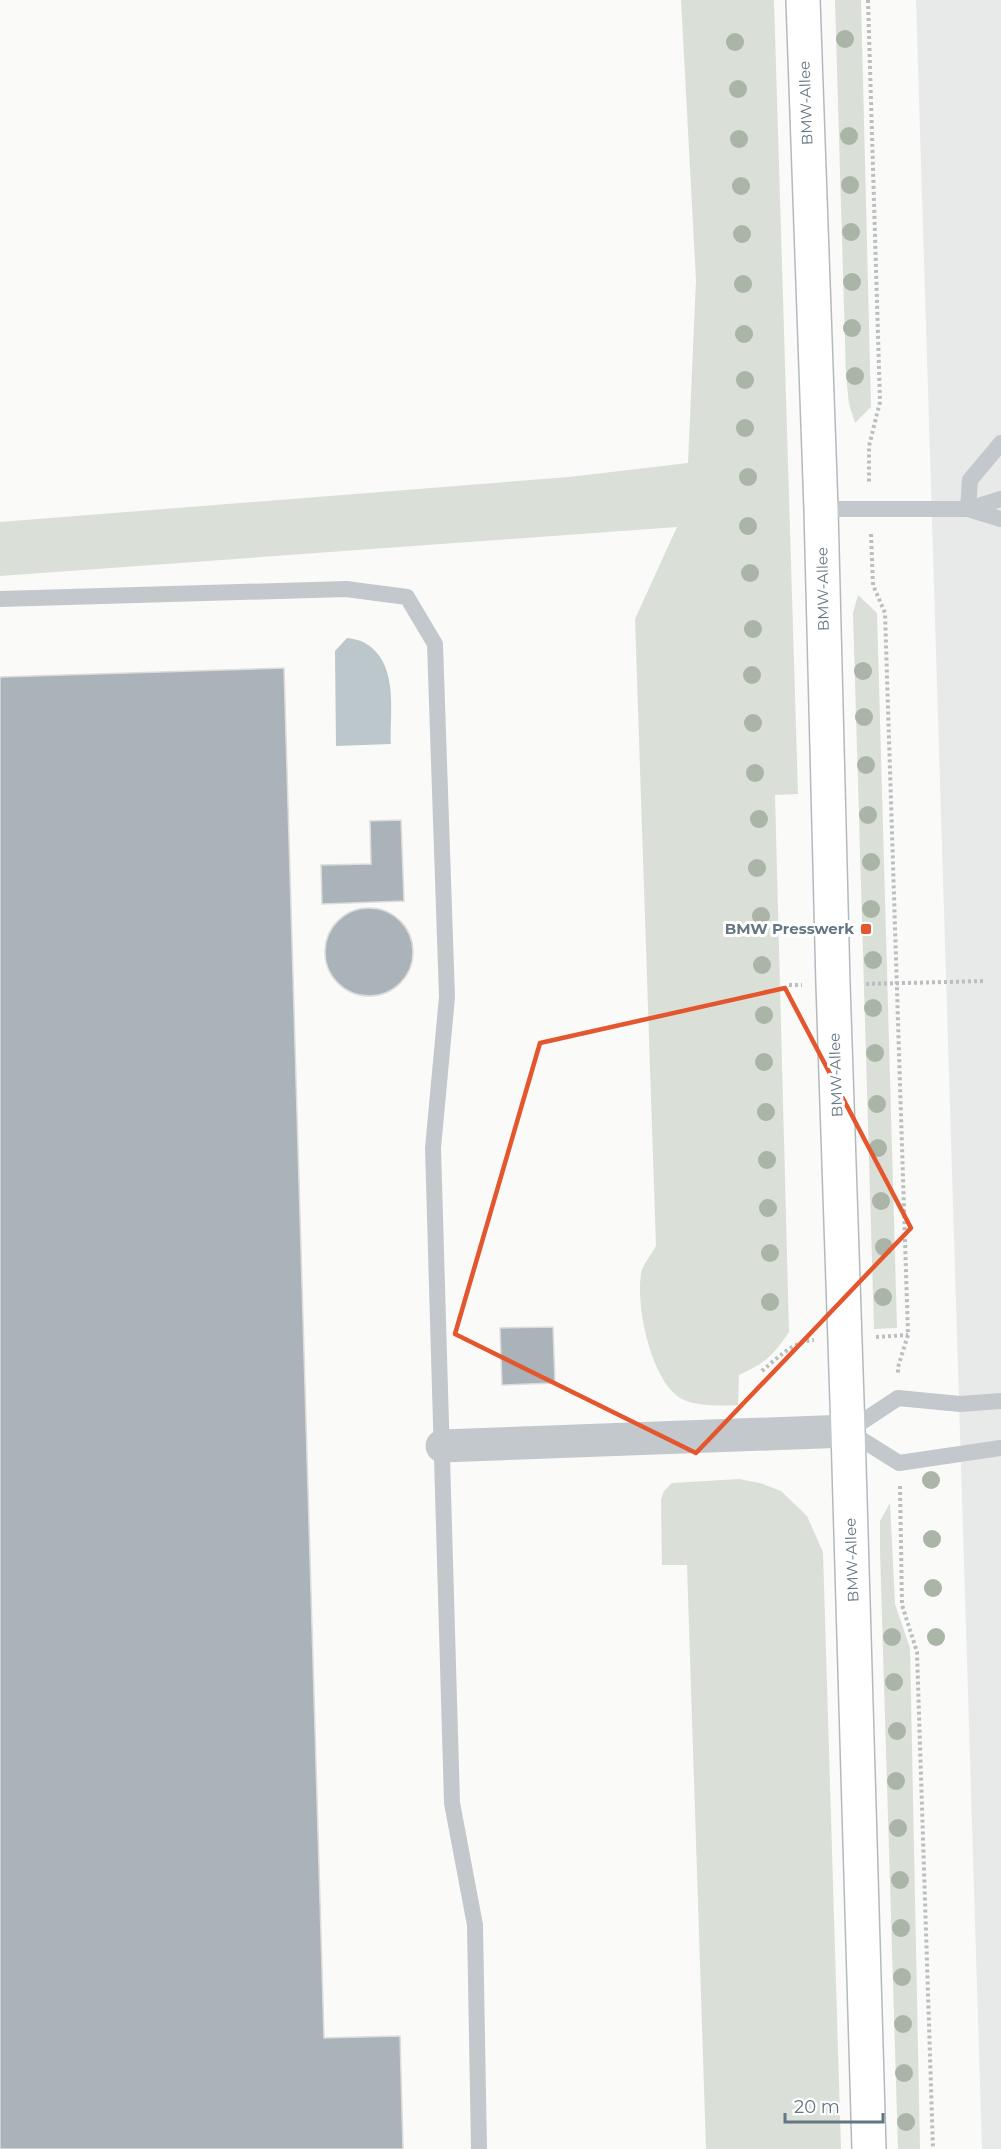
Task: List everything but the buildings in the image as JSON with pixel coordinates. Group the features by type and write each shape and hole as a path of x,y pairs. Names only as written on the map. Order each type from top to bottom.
{"main road":[{"name":"BMW-Allee","path":"803,0 821,509 832,984 848,1431 869,2149"}],"street":[{"path":"442,1446 848,1431"}],"lane":[{"path":"968,509 970,480 1001,444"},
{"path":"968,509 1001,499"},
{"path":"821,509 968,509 1001,519"},
{"path":"0,599 346,589 407,597 435,644 447,997 433,1148 452,1803 475,1925 479,2149"},
{"path":"1001,1401 960,1404 898,1398 848,1431 899,1463 1001,1448"}],"path":[{"path":"868,0 879,402 869,446 870,508 873,585 885,613 908,1335 898,1367 898,1398"},
{"path":"789,985 985,981"},
{"path":"899,1463 902,1605 917,1652 933,2149"}],"highlighted area":[{"path":"785,988 911,1228 696,1453 455,1334 540,1043"}],"shaded area":[{"path":"681,0 774,0 798,794 775,795 789,1332 768,1358 739,1375 738,1405 706,1405 689,1402 676,1395 667,1385 652,1356 641,1304 642,1271 656,1246 635,619 677,527 0,576 0,522 569,477 688,463 696,280"},
{"path":"835,0 861,0 871,407 855,423 849,404 846,376"},
{"path":"916,0 1001,0 1001,2149 982,2149"},
{"path":"858,595 877,613 897,1328 874,1329 853,613"},
{"path":"347,638 365,643 383,662 390,688 391,744 336,746 335,651"},
{"path":"739,1479 760,1483 781,1491 807,1516 823,1552 841,2149 706,2149 687,1565 662,1565 661,1500 664,1491 672,1483"},
{"path":"890,1503 895,1604 910,1648 920,2149 898,2149 880,1551 880,1521"}],"place":[{"name":"BMW Presswerk","path":"866,929"}]}
